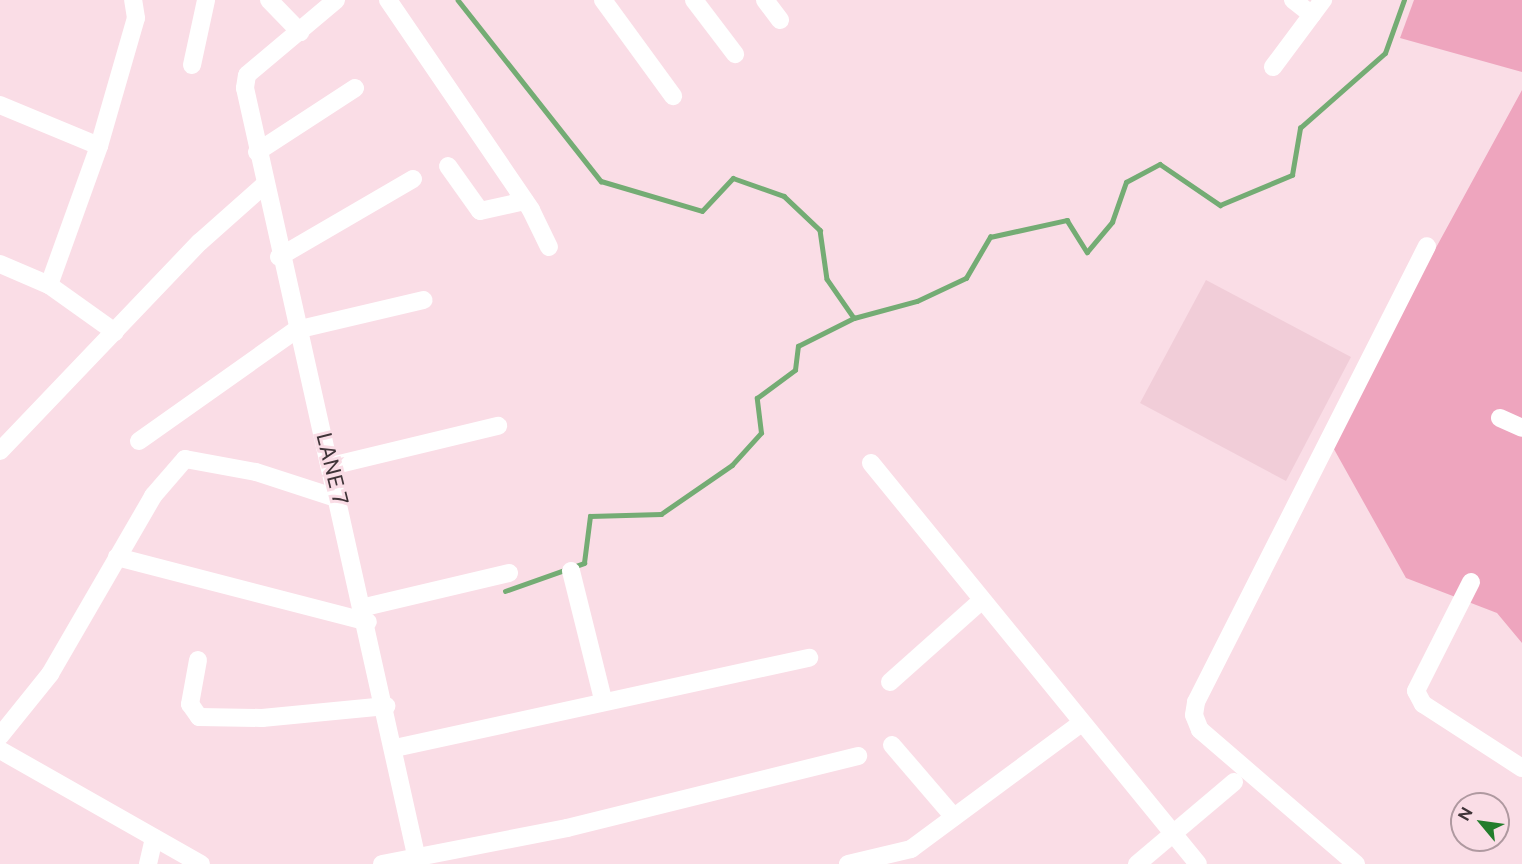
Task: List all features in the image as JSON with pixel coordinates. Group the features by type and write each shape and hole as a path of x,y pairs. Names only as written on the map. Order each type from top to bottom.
{"street":[{"path":"49,285 99,146 136,18 134,0"},
{"path":"192,66 206,0"},
{"path":"269,0 300,32 336,0"},
{"path":"388,0 525,201 549,247"},
{"path":"603,0 673,96"},
{"path":"694,0 735,54"},
{"path":"765,0 780,20"},
{"path":"1293,0 1312,15"},
{"path":"1273,67 1323,0"},
{"name":"LANE 7","path":"300,32 247,75 257,152 296,330 367,615 418,862"},
{"path":"257,152 355,88"},
{"path":"0,105 99,146"},
{"path":"448,166 480,211 525,201"},
{"path":"279,257 412,179"},
{"path":"0,451 115,332 263,186"},
{"path":"1356,864 1200,730 1194,715 1196,702 1427,246"},
{"path":"0,264 49,285 115,332"},
{"path":"139,441 296,330 424,300"},
{"path":"1500,418 1522,428"},
{"path":"331,466 498,426"},
{"path":"0,736 50,675 153,496 185,459 256,472 339,498"},
{"path":"871,464 1198,864"},
{"path":"117,557 367,615 509,573"},
{"path":"571,570 603,699"},
{"path":"1471,582 1416,691 1423,704 1522,768"},
{"path":"890,682 982,600"},
{"path":"394,747 603,699 809,658"},
{"path":"198,660 190,704 199,717 262,718 386,706"},
{"path":"848,864 911,849 1081,723"},
{"path":"892,745 954,817"},
{"path":"0,750 201,864"},
{"path":"382,864 418,862 858,756"},
{"path":"1137,864 1234,782"},
{"path":"148,864 154,838"}],"shaded area":[{"path":"1414,0 1522,0 1522,72 1400,38"},
{"path":"1522,90 1522,643 1497,613 1406,578 1330,442"},
{"path":"1206,280 1351,357 1286,481 1140,403"}],"waterway":[{"path":"458,0 601,181 702,211 733,178 784,196 820,230 827,279 854,318 917,301 966,278 990,237 1067,220 1087,252 1112,222 1126,182 1160,164 1220,205 1292,175 1300,128 1385,53 1404,0"},
{"path":"505,591 584,563 590,516 661,514 732,465 761,433 757,398 795,370 798,346 854,318"}]}
